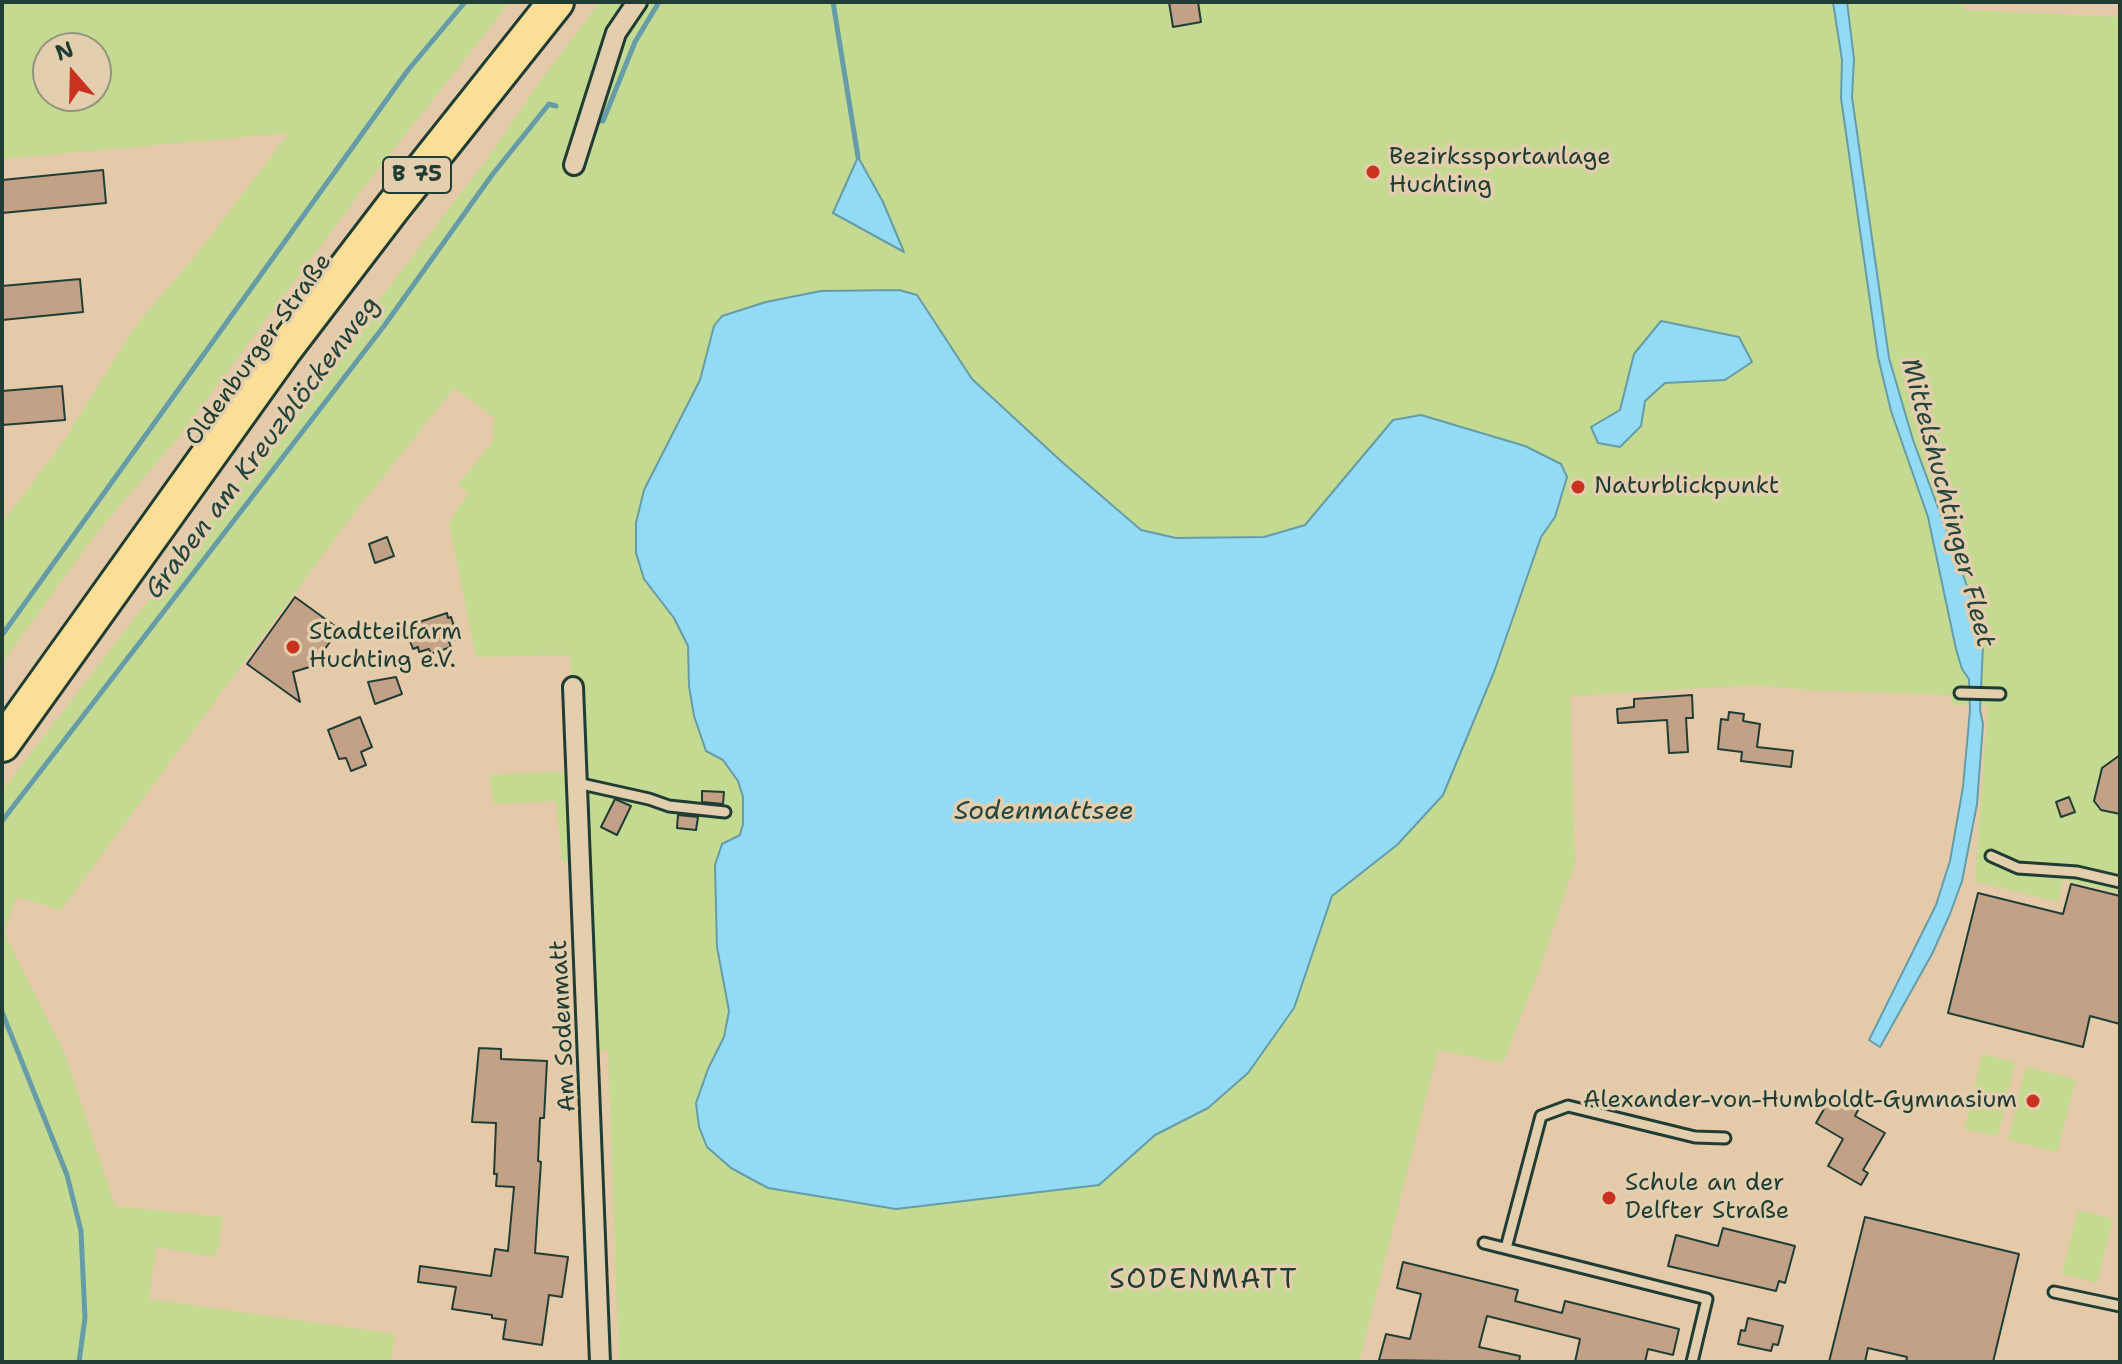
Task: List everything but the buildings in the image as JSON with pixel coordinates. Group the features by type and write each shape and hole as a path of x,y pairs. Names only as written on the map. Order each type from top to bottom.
{"highway":[{"name":"Oldenburger Straße","path":"2,706 321,263 528,2"},
{"name":"Oldenburger Straße","path":"2,744 283,351 439,147 556,2"}],"street":[{"path":"574,165 616,33 637,2"},
{"name":"Am Sodenmatt","path":"573,687 600,1362"}],"lane":[{"path":"1960,693 2000,694"},
{"path":"577,783 669,806 725,812"},
{"path":"1991,856 2018,868 2077,872 2120,882"},
{"path":"1506,1248 1541,1116 1568,1106 1695,1137 1725,1138"},
{"path":"1484,1243 1707,1299 1692,1362"},
{"path":"2054,1292 2120,1306"}],"green space":[{"path":"2,2 510,2 371,178 178,438 98,531 2,663 2,523 62,443 134,328 200,250 289,133 2,159"},
{"path":"600,2 1963,2 1964,10 2120,17 2120,893 2063,880 2058,902 1975,881 1988,705 1952,705 1951,695 1756,685 1570,696 1575,863 1541,965 1503,1063 1438,1050 1359,1362 619,1362 608,1050 580,1049 573,865 562,860 556,801 494,804 489,775 569,771 573,718 570,655 476,657 449,522 468,493 458,484 493,442 494,417 454,388 347,522 61,910 16,897 4,933 65,1054 115,1206 223,1217 216,1257 156,1247 149,1299 395,1334 391,1362 2,1362 2,791 485,162 538,84"},
{"path":"1982,1054 2015,1062 1998,1136 1965,1129"},
{"path":"2026,1067 2076,1079 2057,1152 2008,1140"},
{"path":"2078,1210 2113,1219 2097,1283 2062,1274"}],"water":[{"path":"1833,2 1847,2 1854,59 1852,97 1889,358 1913,440 1967,586 1983,646 1980,710 1983,724 1977,804 1962,881 1932,954 1880,1047 1869,1040 1936,905 1950,861 1963,787 1970,710 1969,679 1962,669 1956,649 1928,517 1891,411 1878,357 1841,98 1842,60"},
{"path":"858,157 883,202 904,252 833,213"},
{"name":"Sodenmattsee","path":"899,290 917,295 972,379 1141,530 1176,538 1264,537 1305,525 1393,420 1421,415 1525,446 1561,464 1567,477 1555,517 1541,537 1494,672 1443,795 1397,845 1332,896 1294,1008 1248,1073 1208,1108 1155,1135 1099,1185 896,1209 768,1188 731,1168 707,1147 699,1127 696,1103 724,1037 729,1011 717,947 715,865 722,844 740,835 743,797 738,781 723,760 706,751 694,716 689,686 688,646 674,618 644,579 636,553 636,523 644,490 700,380 714,326 722,316 766,302 821,291"},
{"path":"1661,321 1739,337 1752,362 1725,380 1665,383 1645,401 1641,426 1620,447 1598,443 1591,427 1620,410 1634,354"}],"waterway":[{"path":"2,635 408,70 465,2"},
{"name":"Graben am Kreuzblöckenweg","path":"599,121 603,121 635,42 659,2"},
{"path":"833,2 858,157"},
{"name":"Graben am Kreuzblöckenweg","path":"2,821 384,326 492,175 549,104 556,106"},
{"name":"Graben am Kreuzblöckenweg","path":"2,1012 67,1175 81,1231 85,1318 79,1362"}],"place":[{"name":"Bezirkssportanlage Huchting","path":"1373,172"},
{"name":"Naturblickpunkt","path":"1578,487"},
{"name":"Stadtteilfarm Huchting e.V.","path":"293,647"},
{"name":"Alexander-von-Humboldt-Gymnasium","path":"2033,1101"},
{"name":"Schule an der Delfter Straße","path":"1609,1198"}],"district":[{"name":"SODENMATT","path":"1204,1281"}],"water label":[{"name":"Mittelshuchtinger Fleet","path":"1947,503"}]}
